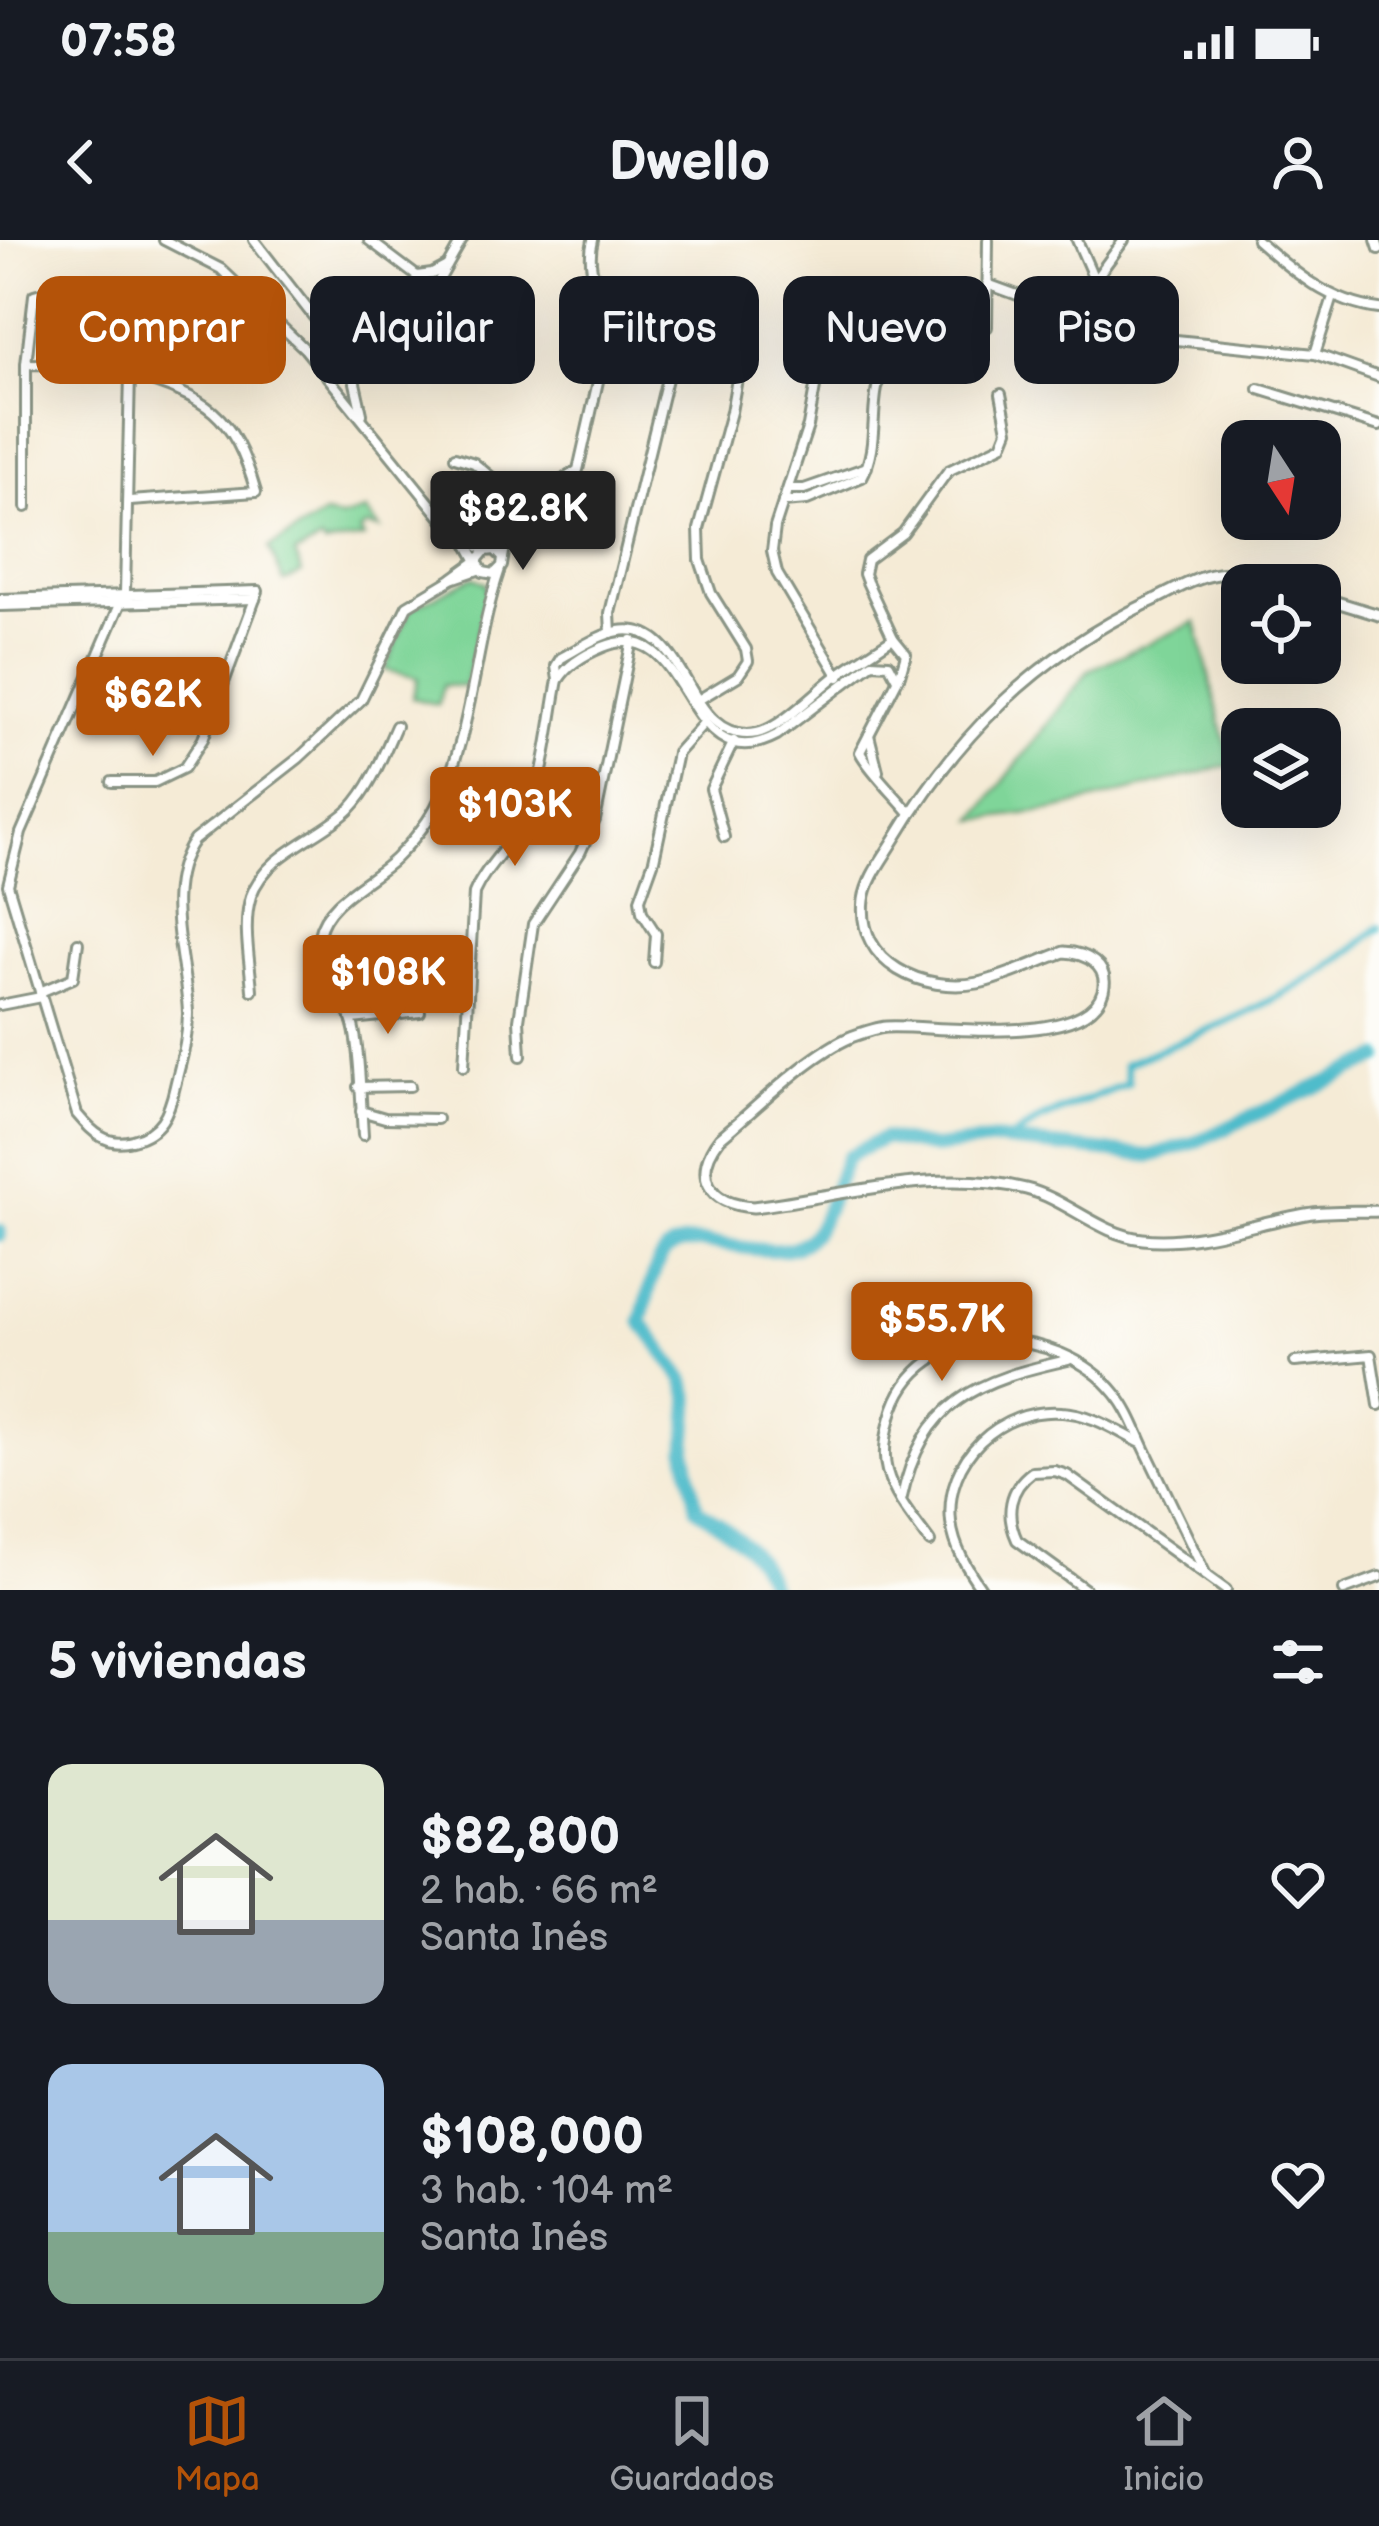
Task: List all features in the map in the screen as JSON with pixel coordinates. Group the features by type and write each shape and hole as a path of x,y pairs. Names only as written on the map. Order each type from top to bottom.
{"street":[{"path":"164,240 221,269 305,349 490,574 500,569"},
{"path":"254,240 351,364 362,416"},
{"path":"369,240 417,276 448,265"},
{"path":"442,276 461,240"},
{"path":"363,1136 352,1019 318,968 319,930 332,909 404,848 440,799 459,740 507,536 522,506 578,470 609,324 590,271 593,240"},
{"path":"988,240 990,276"},
{"path":"1077,240 1092,276"},
{"path":"1097,276 1124,240"},
{"path":"1257,240 1334,297 1379,309"},
{"path":"1376,240 1379,249"},
{"path":"990,285 1014,293"},
{"path":"26,507 26,364 36,295"},
{"path":"1316,354 1334,297"},
{"path":"1179,340 1316,354 1379,377"},
{"path":"26,364 36,364"},
{"path":"130,384 130,501 123,597 21,833 4,885 77,1114 102,1139 123,1142 158,1127 171,1108 187,1048 188,1007 177,907 182,856 194,840 299,758 361,700 407,606 483,560 507,536"},
{"path":"130,501 256,492 244,450 215,409 162,384"},
{"path":"611,633 610,613 666,384"},
{"path":"695,702 738,676 748,661 746,649 711,593 699,547 699,529 736,384"},
{"path":"816,384 808,426 772,540 773,564 840,679"},
{"path":"783,502 807,500 862,477 868,467 877,384"},
{"path":"1258,389 1379,426"},
{"path":"910,813 860,752 906,654 893,638 864,574 867,560 903,532 948,471 1002,445 1008,430 1001,394"},
{"path":"455,457 474,463 522,506"},
{"path":"788,489 804,489 868,467"},
{"path":"483,560 502,558"},
{"path":"483,560 492,595"},
{"path":"1221,575 1211,575 1134,610 1038,668 994,710 910,813 872,877 864,900 875,950 894,971 945,983 974,984 1064,952 1079,952 1096,964 1103,990 1088,1010 1048,1027 884,1028 844,1040 720,1138 708,1154 708,1181 724,1201 753,1207 940,1181 1007,1185 1033,1191 1122,1236 1145,1240 1176,1239 1322,1212 1379,1211"},
{"path":"0,602 257,595 203,739 184,768 155,782 112,782"},
{"path":"1341,603 1379,615"},
{"path":"464,1066 474,893 534,799 561,658 611,633 630,631 656,639 704,724 734,742 770,739 840,679 880,661 892,666 897,681"},
{"path":"558,680 569,666 595,650 632,640 644,643 659,654 711,718 725,729 756,733 774,725 893,638"},
{"path":"521,1056 519,1020 533,924 580,853 595,820 632,640"},
{"path":"654,962 656,934 642,912 640,898 654,860 677,754 704,724"},
{"path":"252,990 248,918 259,880 348,810 369,785 396,726"},
{"path":"724,837 711,789 734,742"},
{"path":"0,1005 41,995 74,978 77,943"},
{"path":"334,998 352,977 343,947"},
{"path":"352,1019 420,1012"},
{"path":"358,1087 410,1086"},
{"path":"361,1111 385,1118 437,1119"},
{"path":"930,1541 901,1502 887,1473 887,1430 895,1402 914,1373 951,1348 988,1339 1023,1342 1070,1359 1115,1392 1206,1575"},
{"path":"1295,1362 1371,1355 1379,1406"},
{"path":"901,1502 914,1459 947,1407 1004,1374 1070,1359"},
{"path":"982,1590 965,1567 952,1532 950,1507 968,1455 990,1431 1026,1416 1064,1412 1085,1416 1142,1444"},
{"path":"1086,1590 1017,1540 1012,1530 1012,1498 1032,1472 1067,1474 1226,1590"},
{"path":"1344,1590 1379,1577"}],"green space":[{"path":"366,511 380,529 367,526 360,531 364,538 324,545 321,541 295,554 302,573 284,582 269,548 324,515 341,518"},
{"path":"473,577 486,583 487,594 465,687 443,685 438,705 412,698 418,678 385,670 410,609"},
{"path":"1196,622 1221,724 1221,768 1055,810 974,820 1089,670"}],"waterway":[{"path":"1006,1142 1041,1119 1128,1083 1125,1064 1289,991 1379,928"},
{"path":"772,1590 752,1553 697,1509 686,1452 690,1399 684,1380 641,1321 657,1266 672,1247 708,1243 793,1248 808,1239 821,1221 848,1156 884,1138 934,1148 996,1140 1151,1156 1196,1142 1379,1058"}]}
